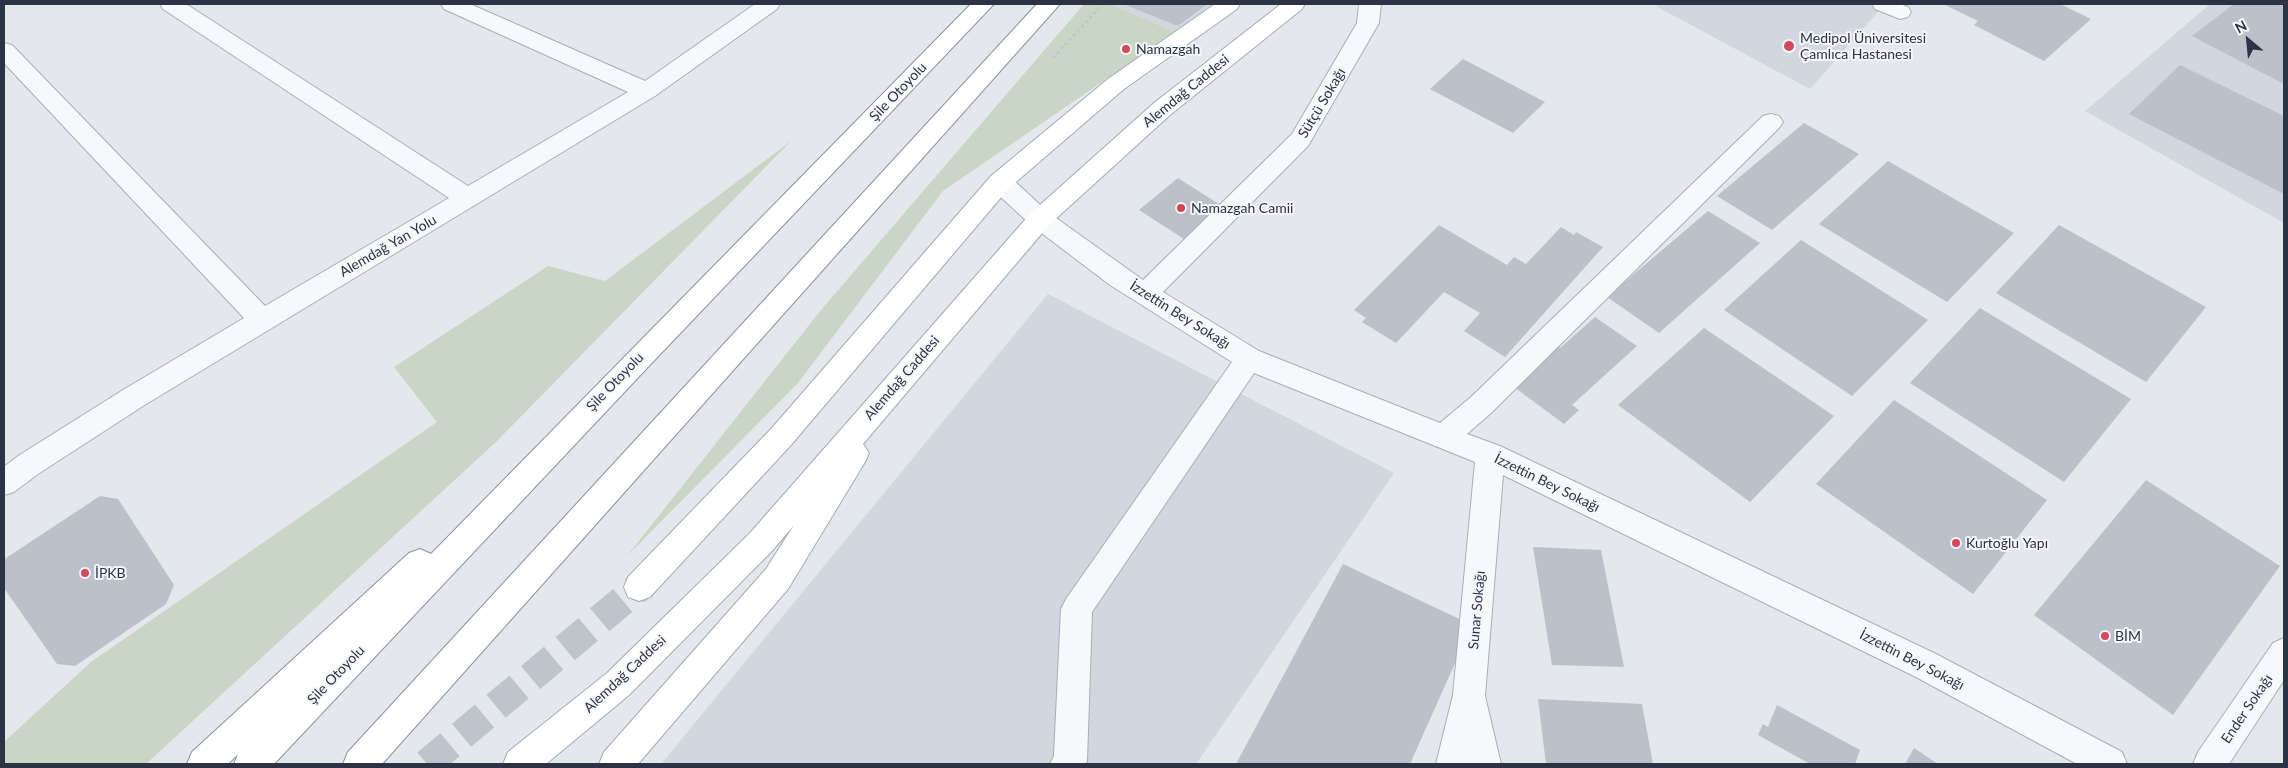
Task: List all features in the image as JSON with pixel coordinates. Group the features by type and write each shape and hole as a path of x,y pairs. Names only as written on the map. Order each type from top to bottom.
{"main road":[{"name":"Şile Otoyolu","path":"251,764 638,359 983,4"},
{"path":"360,764 1049,4"},
{"path":"639,587 781,437 1000,182 1116,84 1229,4"},
{"name":"Alemdağ Caddesi","path":"520,764 618,684 761,542 1040,218 1162,109 1294,4"},
{"path":"204,764 638,359"},
{"path":"616,764 777,580 900,380"}],"street":[{"path":"172,4 469,199"},
{"path":"452,4 647,91"},
{"name":"Alemdağ Yan Yolu","path":"4,483 28,465 133,398 647,91 769,4"},
{"name":"Sütçü Sokağı","path":"1145,294 1300,140 1368,23 1370,4"},
{"path":"4,50 262,320"},
{"path":"1445,436 1481,405 1771,122"},
{"name":"İzzettin Bey Sokağı","path":"1000,182 1040,218 1119,278 1249,359 1276,372 1490,455 1925,665 2110,764"},
{"path":"1067,764 1070,761 1077,609 1249,359"},
{"name":"Sunar Sokağı","path":"1453,764 1469,695 1490,455"},
{"name":"Ender Sokağı","path":"2210,764 2284,653"},
{"path":"1469,695 1484,764"}],"path":[{"path":"1053,58 1100,8"}],"shaded area":[{"path":"1110,4 1213,4 1175,32"},
{"name":"Medipol Üniversitesi Çamlıca Hastanesi","path":"1652,4 1885,4 1810,89"},
{"path":"2210,4 2284,4 2284,223 2085,111"},
{"path":"1048,294 1394,473 1196,764 661,764"}],"green space":[{"path":"1084,4 1110,4 1175,32 943,191 798,383 627,556 821,310"},
{"path":"791,141 496,442 146,764 4,764 4,742 91,662 437,422 394,367 548,266 605,281"}],"building":[{"path":"1123,4 1207,4 1178,26"},
{"path":"1943,4 2060,4 2091,19 2044,61 1974,25 1978,21"},
{"path":"2234,4 2284,4 2284,84 2192,36"},
{"path":"1463,59 1545,102 1513,133 1430,89"},
{"path":"2180,65 2284,116 2284,194 2129,114"},
{"path":"1804,123 1859,154 1772,230 1717,196"},
{"path":"1888,161 2014,233 1947,302 1819,224"},
{"name":"Namazgah Camii","path":"1178,178 1222,206 1184,239 1139,210"},
{"path":"1708,211 1760,243 1659,333 1607,297"},
{"path":"1439,225 1507,265 1514,257 1526,264 1561,227 1574,235 1576,232 1603,247 1505,357 1464,331 1480,313 1444,292 1396,343 1362,322 1366,318 1354,310"},
{"path":"2059,225 2206,307 2146,382 1996,293"},
{"path":"1801,240 1928,320 1852,396 1724,310"},
{"path":"1980,308 2131,399 2064,482 1910,383"},
{"path":"1595,317 1637,346 1572,405 1579,410 1564,424 1510,384 1555,344 1560,348"},
{"path":"1704,328 1834,416 1750,502 1618,405"},
{"path":"1894,400 2047,500 1973,594 1816,484"},
{"path":"2146,480 2280,566 2173,715 2034,615"},
{"name":"İPKB","path":"100,496 118,499 174,585 166,604 75,666 57,664 4,588 4,562 6,558"},
{"path":"1533,547 1601,550 1624,667 1552,665"},
{"path":"1343,564 1472,625 1410,764 1236,764"},
{"path":"1538,699 1642,704 1653,764 1546,764"},
{"path":"1777,705 1860,750 1855,764 1810,764 1758,735 1763,724 1768,727"},
{"path":"1914,748 1938,764 1905,764"}],"tunnel":[{"path":"427,764 639,587"}],"place":[{"name":"Medipol Üniversitesi Çamlıca Hastanesi","path":"1789,46"},
{"name":"Namazgah","path":"1126,49"},
{"name":"Namazgah Camii","path":"1181,208"},
{"name":"Kurtoğlu Yapı","path":"1956,543"},
{"name":"İPKB","path":"85,573"},
{"name":"BİM","path":"2105,636"}]}
